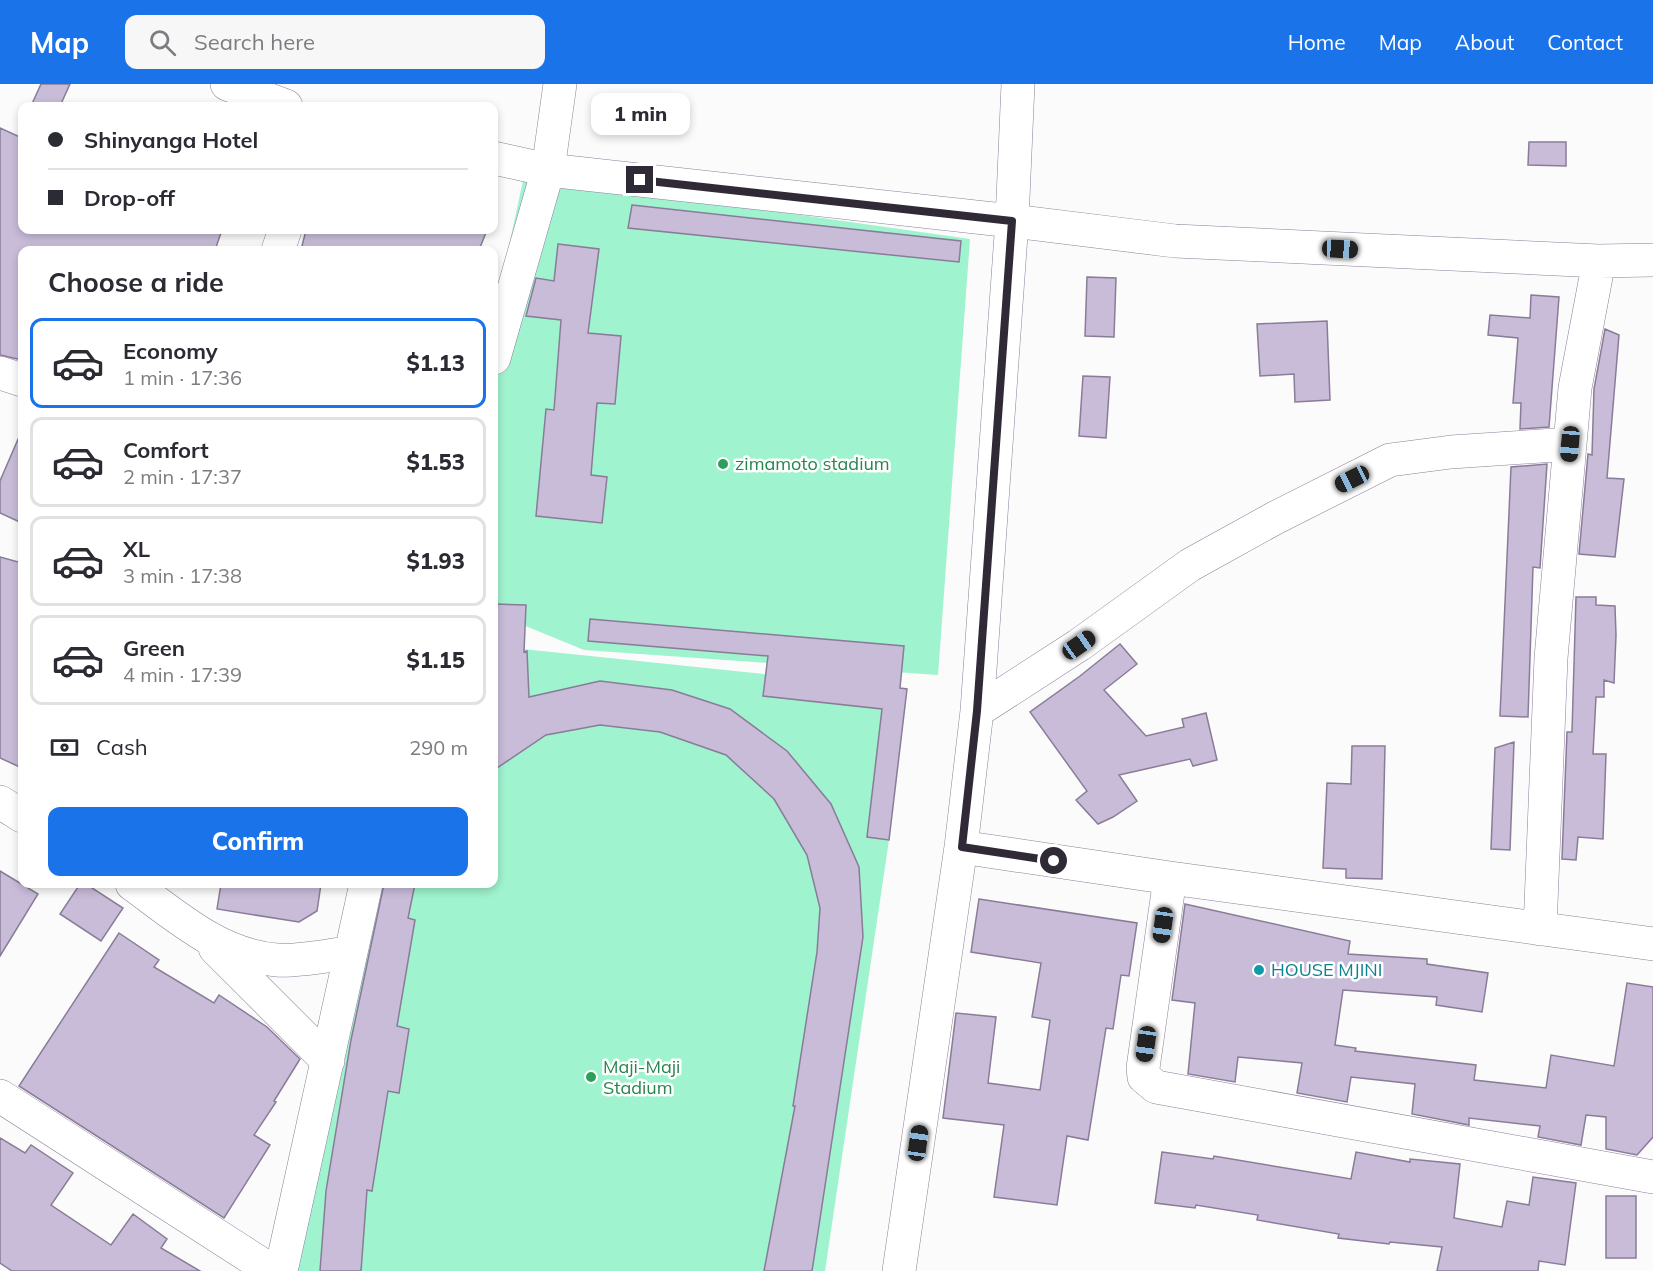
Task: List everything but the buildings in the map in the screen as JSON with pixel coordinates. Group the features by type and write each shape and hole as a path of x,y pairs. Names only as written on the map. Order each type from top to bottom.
{"street":[{"path":"227,84 275,102"},
{"path":"498,344 548,170 560,84"},
{"path":"899,1271 962,847 977,711 1012,221 1018,84"},
{"path":"498,159 548,170 1175,241 1599,261 1653,260"},
{"path":"1540,929 1551,658 1575,388 1599,261"},
{"path":"0,373 18,379"},
{"path":"977,711 1079,645 1190,565 1275,518 1390,460 1451,452 1570,444"},
{"path":"0,802 18,813"},
{"path":"962,847 1653,944"},
{"path":"1170,878 1143,1068 1144,1077 1156,1088 1653,1177"},
{"path":"138,888 201,934 328,1061"},
{"path":"281,1271 365,888"},
{"path":"201,934 246,955 279,961 350,953"},
{"path":"0,1096 272,1271"}],"green space":[{"name":"zimamoto stadium","path":"524,176 970,239 938,675 584,650 498,615 498,296"},
{"name":"Maji-Maji Stadium","path":"498,646 907,689 889,840 825,1271 287,1271 369,888 498,888"}],"place":[{"name":"zimamoto stadium","path":"723,464"},
{"name":"HOUSE MJINI","path":"1259,970"},
{"name":"Maji-Maji Stadium","path":"591,1077"}],"route":[{"path":"640,180 1012,221 977,711 962,847 1054,861"}]}
